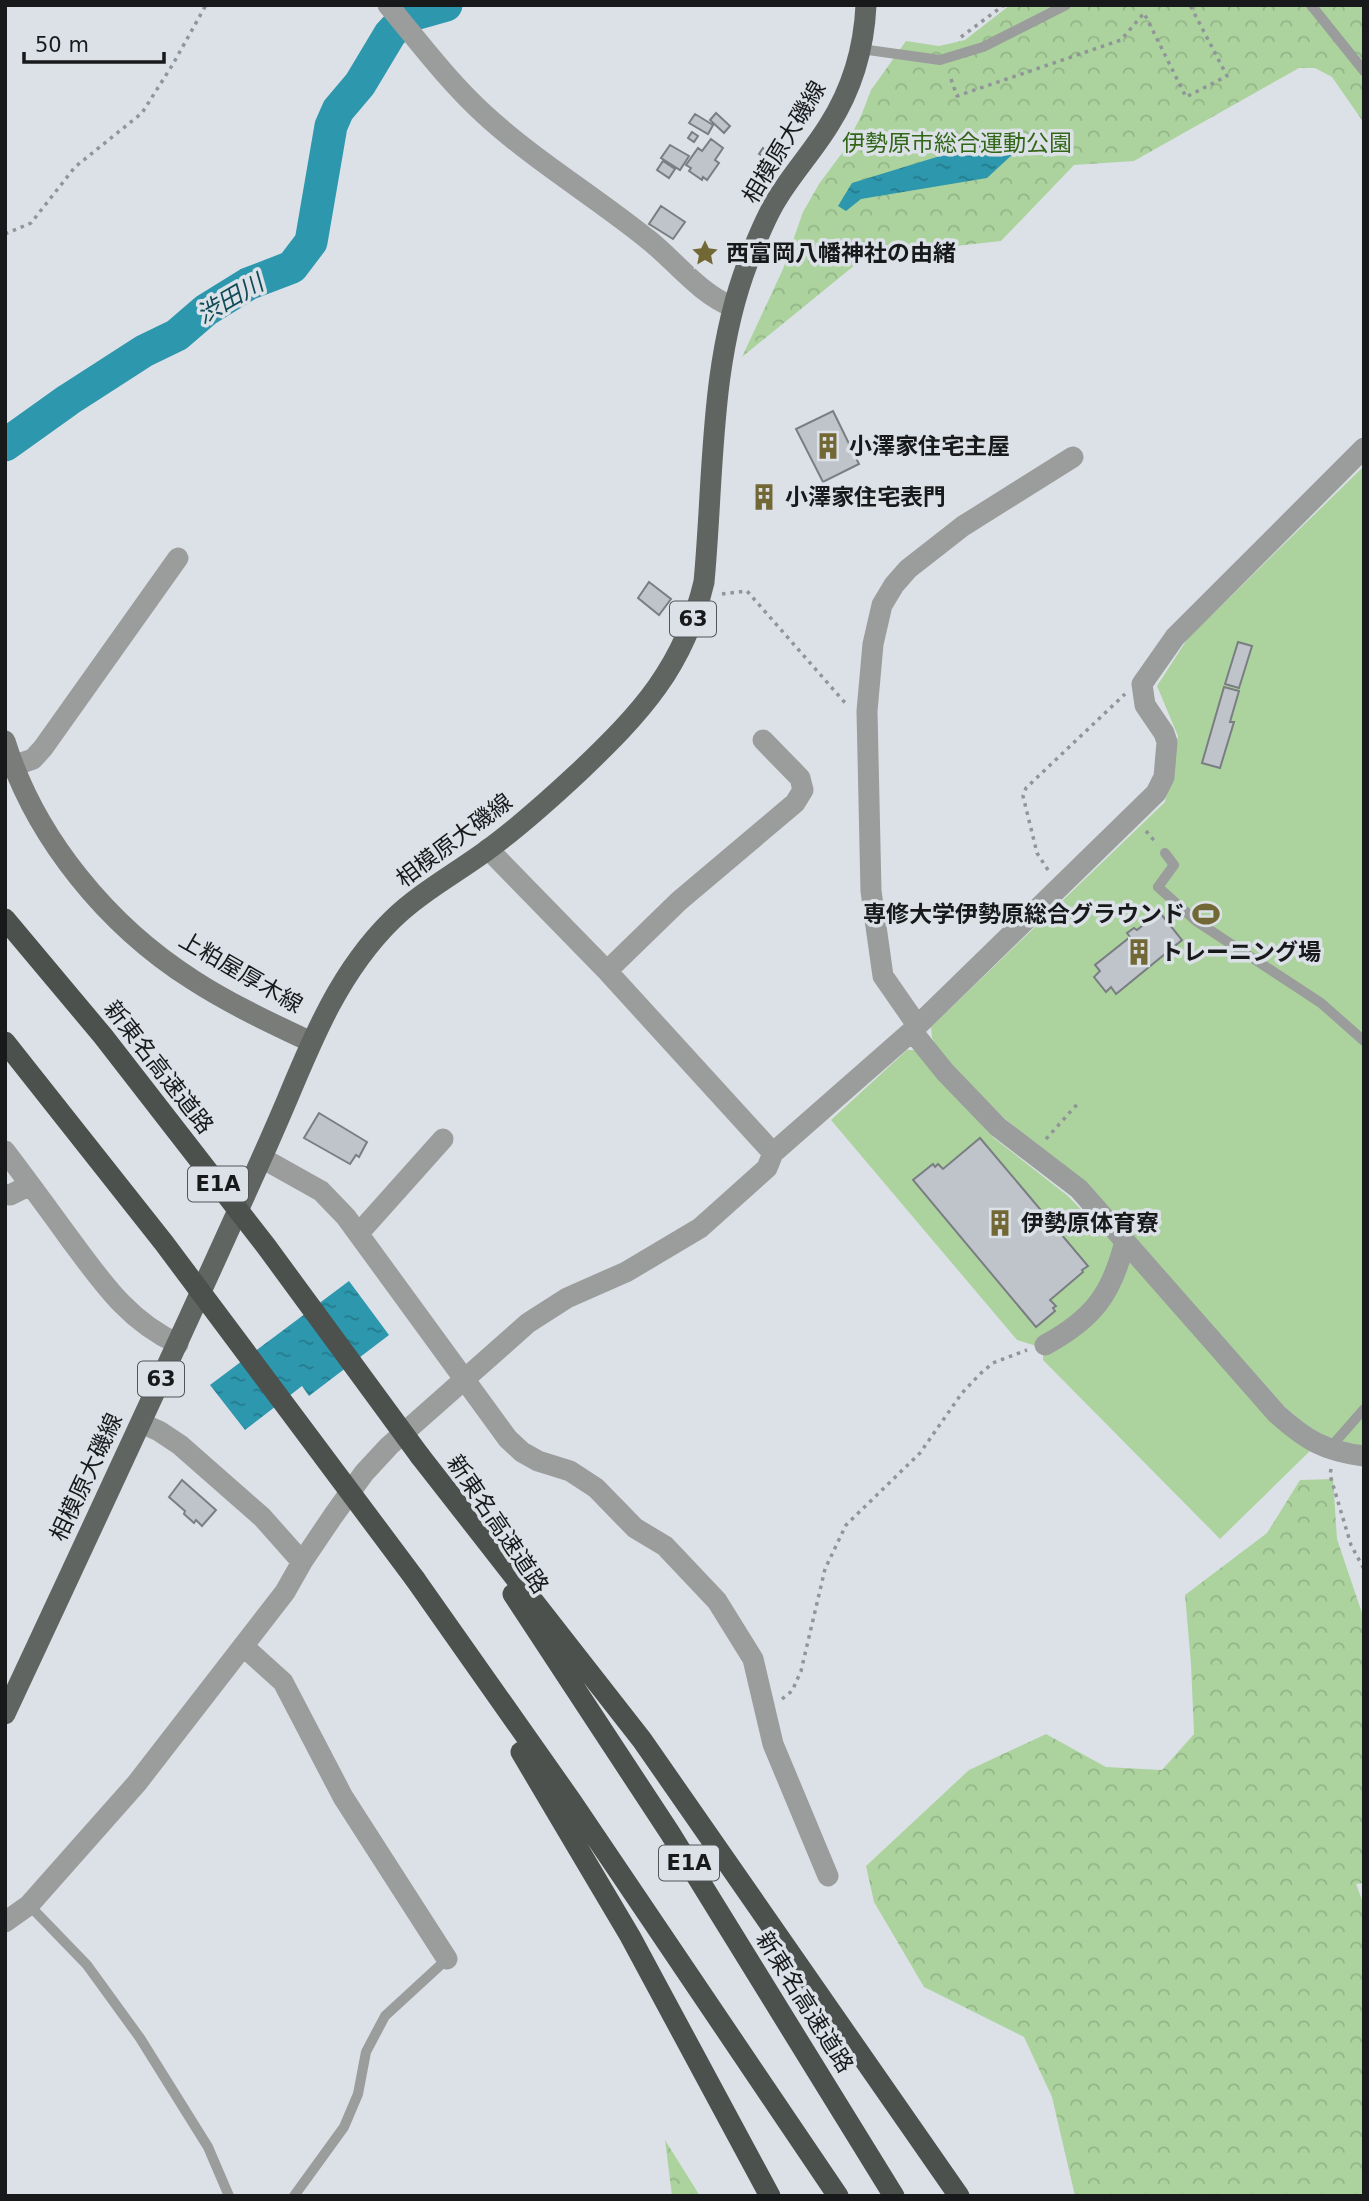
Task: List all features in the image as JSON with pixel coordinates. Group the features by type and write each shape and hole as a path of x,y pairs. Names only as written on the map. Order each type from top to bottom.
{"highway":[{"name":"新東名高速道路","path":"5,919 103,1036 249,1223 477,1535 670,1833 894,2196"},
{"path":"5,1042 164,1243 327,1458 377,1540 411,1581 559,1814 630,1936 770,2196"},
{"path":"477,1535 642,1740 959,2196"},
{"name":"E1A","path":"411,1581 564,1792 838,2196"}],"main road":[{"name":"相模原大磯線","path":"5,1714 178,1344 311,1042 338,990 365,950 393,919 488,849 554,795 623,730 652,697 681,649 701,596 708,542 717,404 733,307 748,262 776,200 829,125 846,93 861,49 866,5"},
{"name":"上粕屋厚木線","path":"5,741 13,766 44,829 92,891 144,945 193,980 311,1042"}],"street":[{"path":"388,5 445,74 483,113 652,242 716,300 733,307"},
{"path":"5,1922 29,1905 137,1783 285,1592 302,1562 364,1473 389,1446 528,1323 567,1298 626,1272 700,1227 767,1168 774,1153 915,1028 1156,793 1164,777 1167,742 1145,705 1142,684 1175,637 1364,448"},
{"path":"1073,457 963,526 908,569 894,585 883,605 873,644 867,711 871,891 883,976 945,1072 998,1127 1079,1189 1278,1414 1299,1433 1331,1450 1364,1456"},
{"path":"13,766 33,759 43,748 178,558"},
{"path":"607,971 679,901 795,803 803,790 800,778 762,740"},
{"path":"488,849 607,971 774,1153"},
{"path":"5,1151 117,1300 141,1323 178,1344"},
{"path":"359,1233 440,1151"},
{"path":"262,1158 321,1191 359,1233 508,1439 522,1452 538,1461 570,1471 596,1488 635,1528 665,1546 717,1601 753,1659 773,1744 828,1876"},
{"path":"5,1194 10,1195 30,1185"},
{"path":"1045,1345 1069,1332 1090,1314 1112,1283 1125,1241"},
{"path":"141,1423 180,1445 262,1517 302,1562"},
{"path":"243,1647 283,1682 343,1797 447,1959"}],"lane":[{"path":"861,49 940,60 983,47 1066,5"},
{"path":"1311,5 1364,71"},
{"path":"1165,853 1174,865 1158,887 1196,921 1321,1003 1364,1041"},
{"path":"1331,1450 1364,1409"},
{"path":"29,1905 87,1965 140,2038 208,2147 229,2196"},
{"path":"294,2196 344,2127 358,2094 366,2052 385,2016 447,1959"}],"path":[{"path":"5,234 31,223 75,167 142,113 206,5"},
{"path":"957,56 960,38 1004,5"},
{"path":"951,79 957,96 1121,40 1144,13 1186,97 1227,76 1190,5"},
{"path":"701,596 747,591 867,728"},
{"path":"1058,887 1037,853 1023,796 1026,788 1135,684 1142,684"},
{"path":"1133,816 1165,853"},
{"path":"1033,1154 1080,1101"},
{"path":"764,1704 782,1699 792,1691 801,1671 825,1569 846,1525 920,1453 962,1393 980,1374 993,1363 1015,1353 1045,1345"},
{"path":"1331,1450 1330,1475 1351,1545 1364,1569"}],"green space":[{"name":"伊勢原市総合運動公園","path":"1010,5 1364,5 1364,123 1332,77 1315,68 1299,68 1134,161 1074,165 1001,241 866,256 742,357 783,269 803,212 842,153 871,90 906,41 939,46 965,40"},
{"name":"専修大学伊勢原総合グラウンド","path":"1364,466 1364,1446 1339,1441 1320,1433 1283,1405 1083,1180 1004,1118 942,1055 932,1038 931,1027 1165,802 1178,736 1157,686 1188,638"},
{"path":"907,1050 916,1050 936,1076 994,1138 1068,1196 1311,1450 1220,1539 1043,1360 1043,1348 1017,1340 831,1120"},
{"path":"1333,1479 1337,1539 1364,1619 1364,1883 1356,1884 1364,1905 1364,2196 1075,2196 1052,2097 1024,2037 924,1987 874,1902 866,1866 969,1770 1046,1734 1106,1767 1162,1770 1194,1734 1185,1595 1267,1533 1300,1480"},
{"path":"665,2140 700,2196 672,2196"}],"water":[{"path":"1021,131 1014,153 987,178 861,199 846,211 838,206 852,183"},
{"path":"349,1281 389,1335 309,1396 302,1386 245,1430 210,1385"}],"building":[{"path":"716,113 730,126 724,133 710,120"},
{"path":"695,114 713,125 708,134 689,123"},
{"path":"692,132 698,136 694,142 688,138"},
{"path":"711,139 723,148 715,160 719,163 707,180 703,177 702,180 689,171 691,168 686,165 698,148 702,151"},
{"path":"670,145 689,156 680,170 661,158"},
{"path":"763,148 770,153 766,158 759,154"},
{"path":"663,161 675,169 669,178 657,170"},
{"path":"661,206 685,222 673,239 649,224"},
{"name":"小澤家住宅主屋","path":"833,411 859,464 823,482 796,429"},
{"name":"小澤家住宅表門","path":"766,488 772,500 761,505 756,493"},
{"path":"649,582 671,599 659,615 638,598"},
{"path":"1238,642 1252,646 1239,688 1225,684"},
{"path":"1224,687 1239,691 1230,722 1234,722 1220,768 1202,763"},
{"name":"トレーニング場","path":"1157,909 1182,940 1116,994 1111,987 1106,992 1094,977 1100,971 1095,965 1130,937 1127,933 1134,928 1137,930 1152,918 1150,915"},
{"path":"319,1113 367,1142 359,1157 356,1155 350,1164 304,1138"},
{"name":"伊勢原体育寮","path":"980,1138 1088,1266 1050,1300 1056,1306 1053,1308 1055,1311 1036,1327 913,1180 933,1164 935,1167 938,1164 943,1169"},
{"path":"182,1480 216,1510 202,1526 196,1520 194,1523 169,1497"}],"waterway":[{"name":"渋田川","path":"5,445 144,351 177,335 206,310 248,284 292,267 311,242 331,126 338,110 360,84 390,34 407,16 446,5"}],"place":[{"name":"西富岡八幡神社の由緒","path":"705,253"},
{"name":"小澤家住宅主屋","path":"828,446"},
{"name":"小澤家住宅表門","path":"764,497"},
{"name":"専修大学伊勢原総合グラウンド","path":"1206,914"},
{"name":"トレーニング場","path":"1139,952"},
{"name":"伊勢原体育寮","path":"1000,1223"}]}
